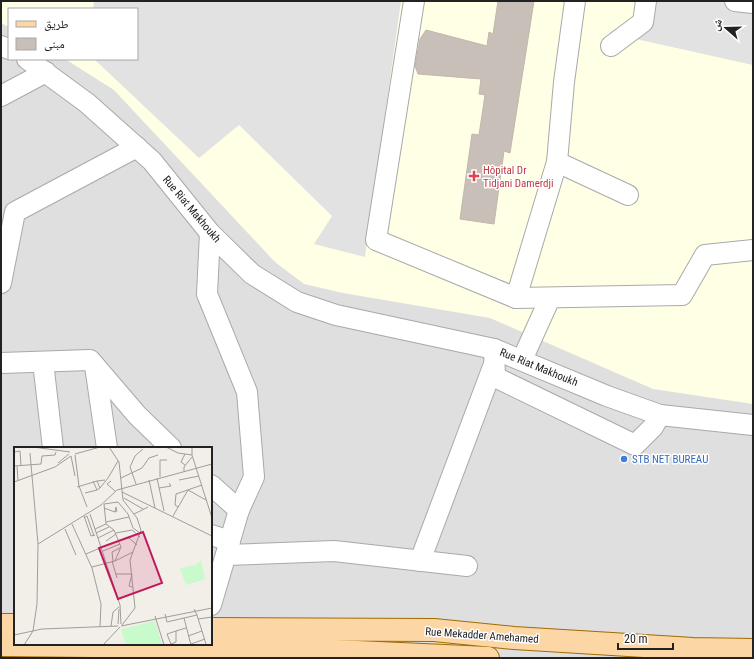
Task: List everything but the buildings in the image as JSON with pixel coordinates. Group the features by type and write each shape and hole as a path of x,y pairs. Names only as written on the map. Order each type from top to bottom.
{"main road":[{"name":"Rue Mekadder Amehamed","path":"3,643 14,626"},
{"name":"Rue Mekadder Amehamed","path":"212,645 434,630 514,638 753,650"},
{"name":"Rue Mekadder Amehamed","path":"3,643 14,643"},
{"name":"Rue Mekadder Amehamed","path":"206,645 488,658"}],"street":[{"path":"414,1 376,240 516,298 682,295 705,255 753,250"},
{"path":"516,298 557,162 564,82 575,1"},
{"path":"610,46 643,22 646,1"},
{"path":"735,1 753,3"},
{"name":"Rue Riat Makhoukh","path":"28,60 88,103 152,161 210,233 252,274 297,302 336,315 494,357 522,360 660,415 753,425"},
{"path":"1,96 46,72"},
{"path":"1,283 15,212 137,148"},
{"path":"557,162 628,195"},
{"path":"210,233 207,294 247,392 254,477 239,510 212,602"},
{"path":"522,360 550,298"},
{"path":"420,561 494,357"},
{"name":"Rue Riat Makhoukh","path":"494,357 495,377 635,445 653,427 660,415"},
{"path":"1,363 90,360 137,415 170,447"},
{"path":"42,362 53,447"},
{"path":"95,366 107,447"},
{"name":"Rue Riat Makhoukh","path":"573,415 585,386"},
{"path":"212,487 239,510"},
{"path":"212,536 228,548 334,551 468,566"}],"shaded area":[{"path":"1,1 753,1 753,658 1,658"},
{"name":"Hôpital Dr Tidjani Damerdji","path":"1,1 753,1 753,404 653,389 490,318 343,293 304,284 275,262 114,90 67,60 138,60 138,8 8,8 8,26 1,23"},
{"path":"94,1 401,1 365,257 314,244 332,216 239,125 199,158 95,60 138,60 138,8 93,8"},
{"path":"644,1 753,1 753,65 609,33 640,14"}],"place":[{"name":"Hôpital Dr Tidjani Damerdji","path":"474,176"},
{"name":"STB NET BUREAU","path":"624,459"}]}
